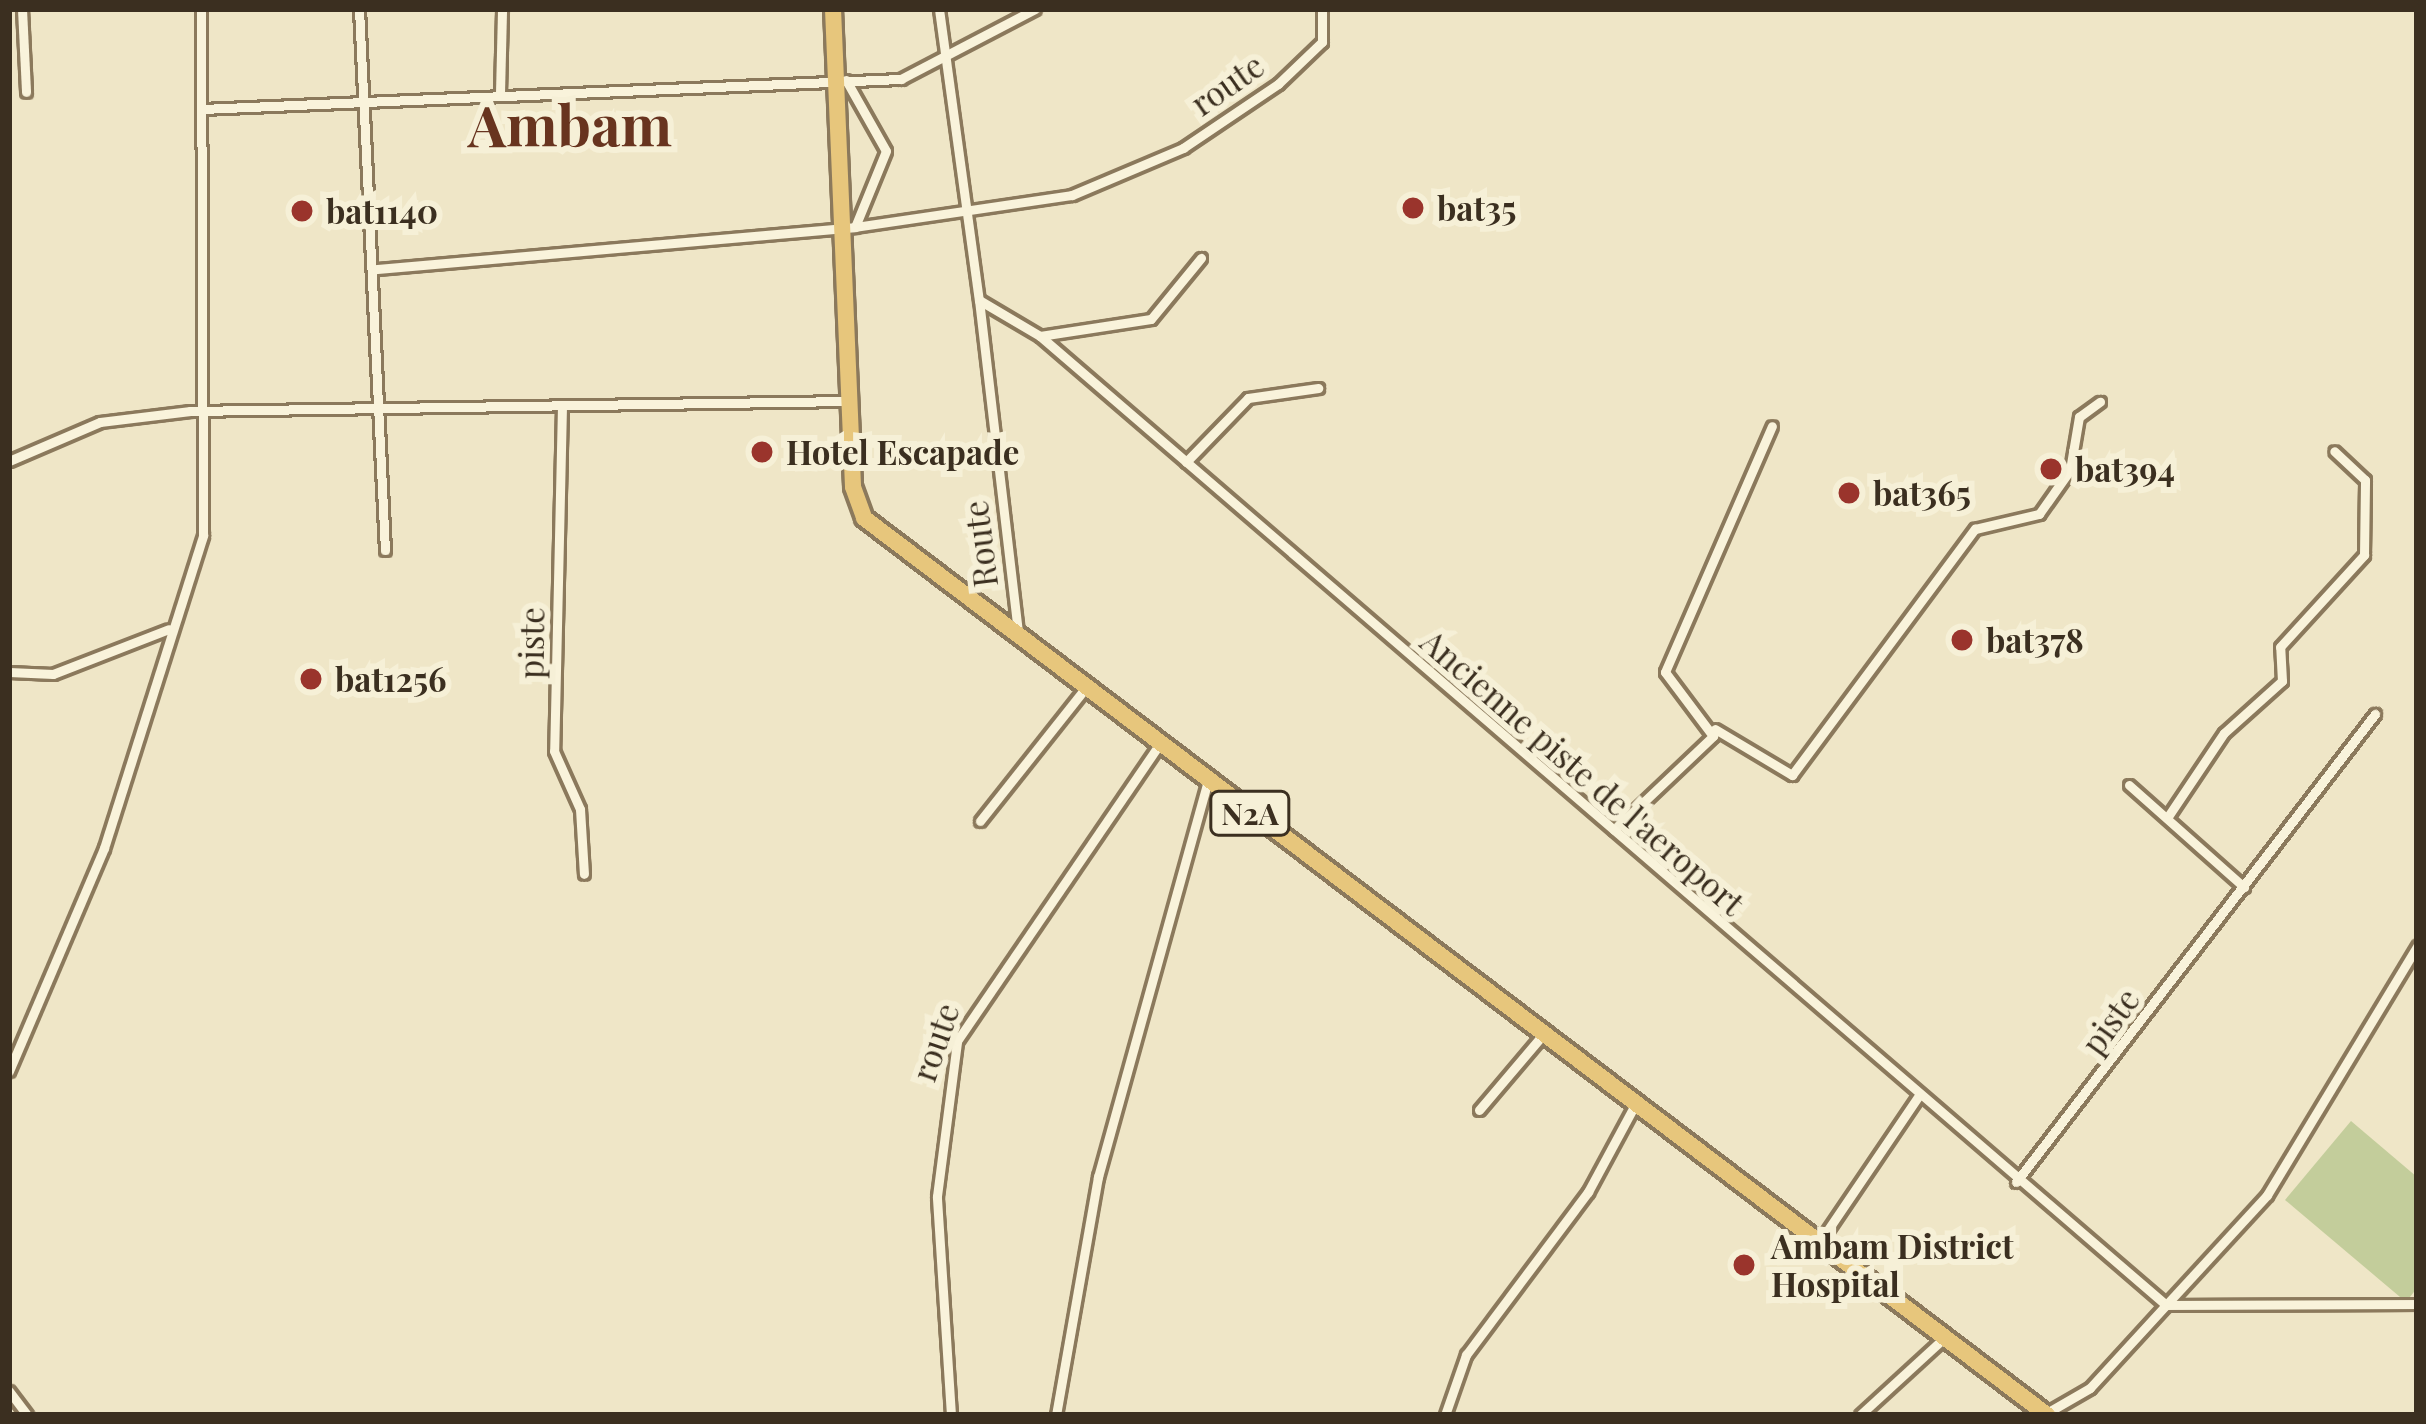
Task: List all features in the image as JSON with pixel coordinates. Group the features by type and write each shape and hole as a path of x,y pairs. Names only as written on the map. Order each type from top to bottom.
{"highway":[{"name":"N2A","path":"833,9 842,80 850,401 864,518 1541,1037 1821,1240 2046,1414"}],"street":[{"path":"22,9 26,92"},
{"path":"9,1071 40,987 104,848 169,629 203,535 201,9"},
{"path":"359,9 376,268 385,550"},
{"path":"500,93 502,9"},
{"path":"939,9 979,300"},
{"path":"202,109 901,79 1035,9"},
{"name":"route","path":"376,268 848,228 1072,195 1183,148 1313,52 1327,32 1322,9"},
{"path":"842,80 886,151 848,228"},
{"path":"1040,336 1151,320 1201,258"},
{"name":"Ancienne piste de l'aeroport","path":"979,300 1040,336 2016,1182 2166,1305"},
{"name":"Route","path":"979,300 1019,638"},
{"path":"1186,462 1248,398 1318,388"},
{"path":"9,461 100,422 204,411 381,412 850,401"},
{"path":"1772,426 1665,672 1714,729 1792,775 1975,529 2039,514 2070,470 2079,417 2100,402"},
{"name":"piste","path":"562,406 554,752 580,809 584,874"},
{"path":"2167,818 2224,733 2282,681 2280,647 2364,554 2365,480 2335,451"},
{"path":"9,672 53,674 169,629"},
{"path":"980,821 1084,690"},
{"name":"piste","path":"2016,1182 2375,714"},
{"path":"1614,830 1714,729"},
{"name":"route","path":"951,1415 937,1196 957,1040 1159,745"},
{"path":"1056,1415 1098,1177 1208,781"},
{"path":"2129,785 2244,887"},
{"path":"2046,1414 2090,1388 2266,1195 2417,946"},
{"path":"1479,1110 1541,1037"},
{"path":"1821,1240 1918,1097"},
{"path":"1445,1415 1466,1355 1588,1192 1636,1102"},
{"path":"2166,1305 2417,1304"},
{"path":"1860,1415 1945,1336"},
{"path":"9,1390 27,1415"}],"green space":[{"path":"2351,1121 2417,1177 2417,1288 2406,1302 2285,1200"}],"place":[{"name":"bat35","path":"1413,208"},
{"name":"bat1140","path":"302,211"},
{"name":"Hotel Escapade","path":"762,452"},
{"name":"bat394","path":"2051,469"},
{"name":"bat365","path":"1849,493"},
{"name":"bat378","path":"1962,640"},
{"name":"bat1256","path":"311,679"},
{"name":"Ambam District Hospital","path":"1744,1265"}],"district":[{"name":"Ambam","path":"570,124"}]}
